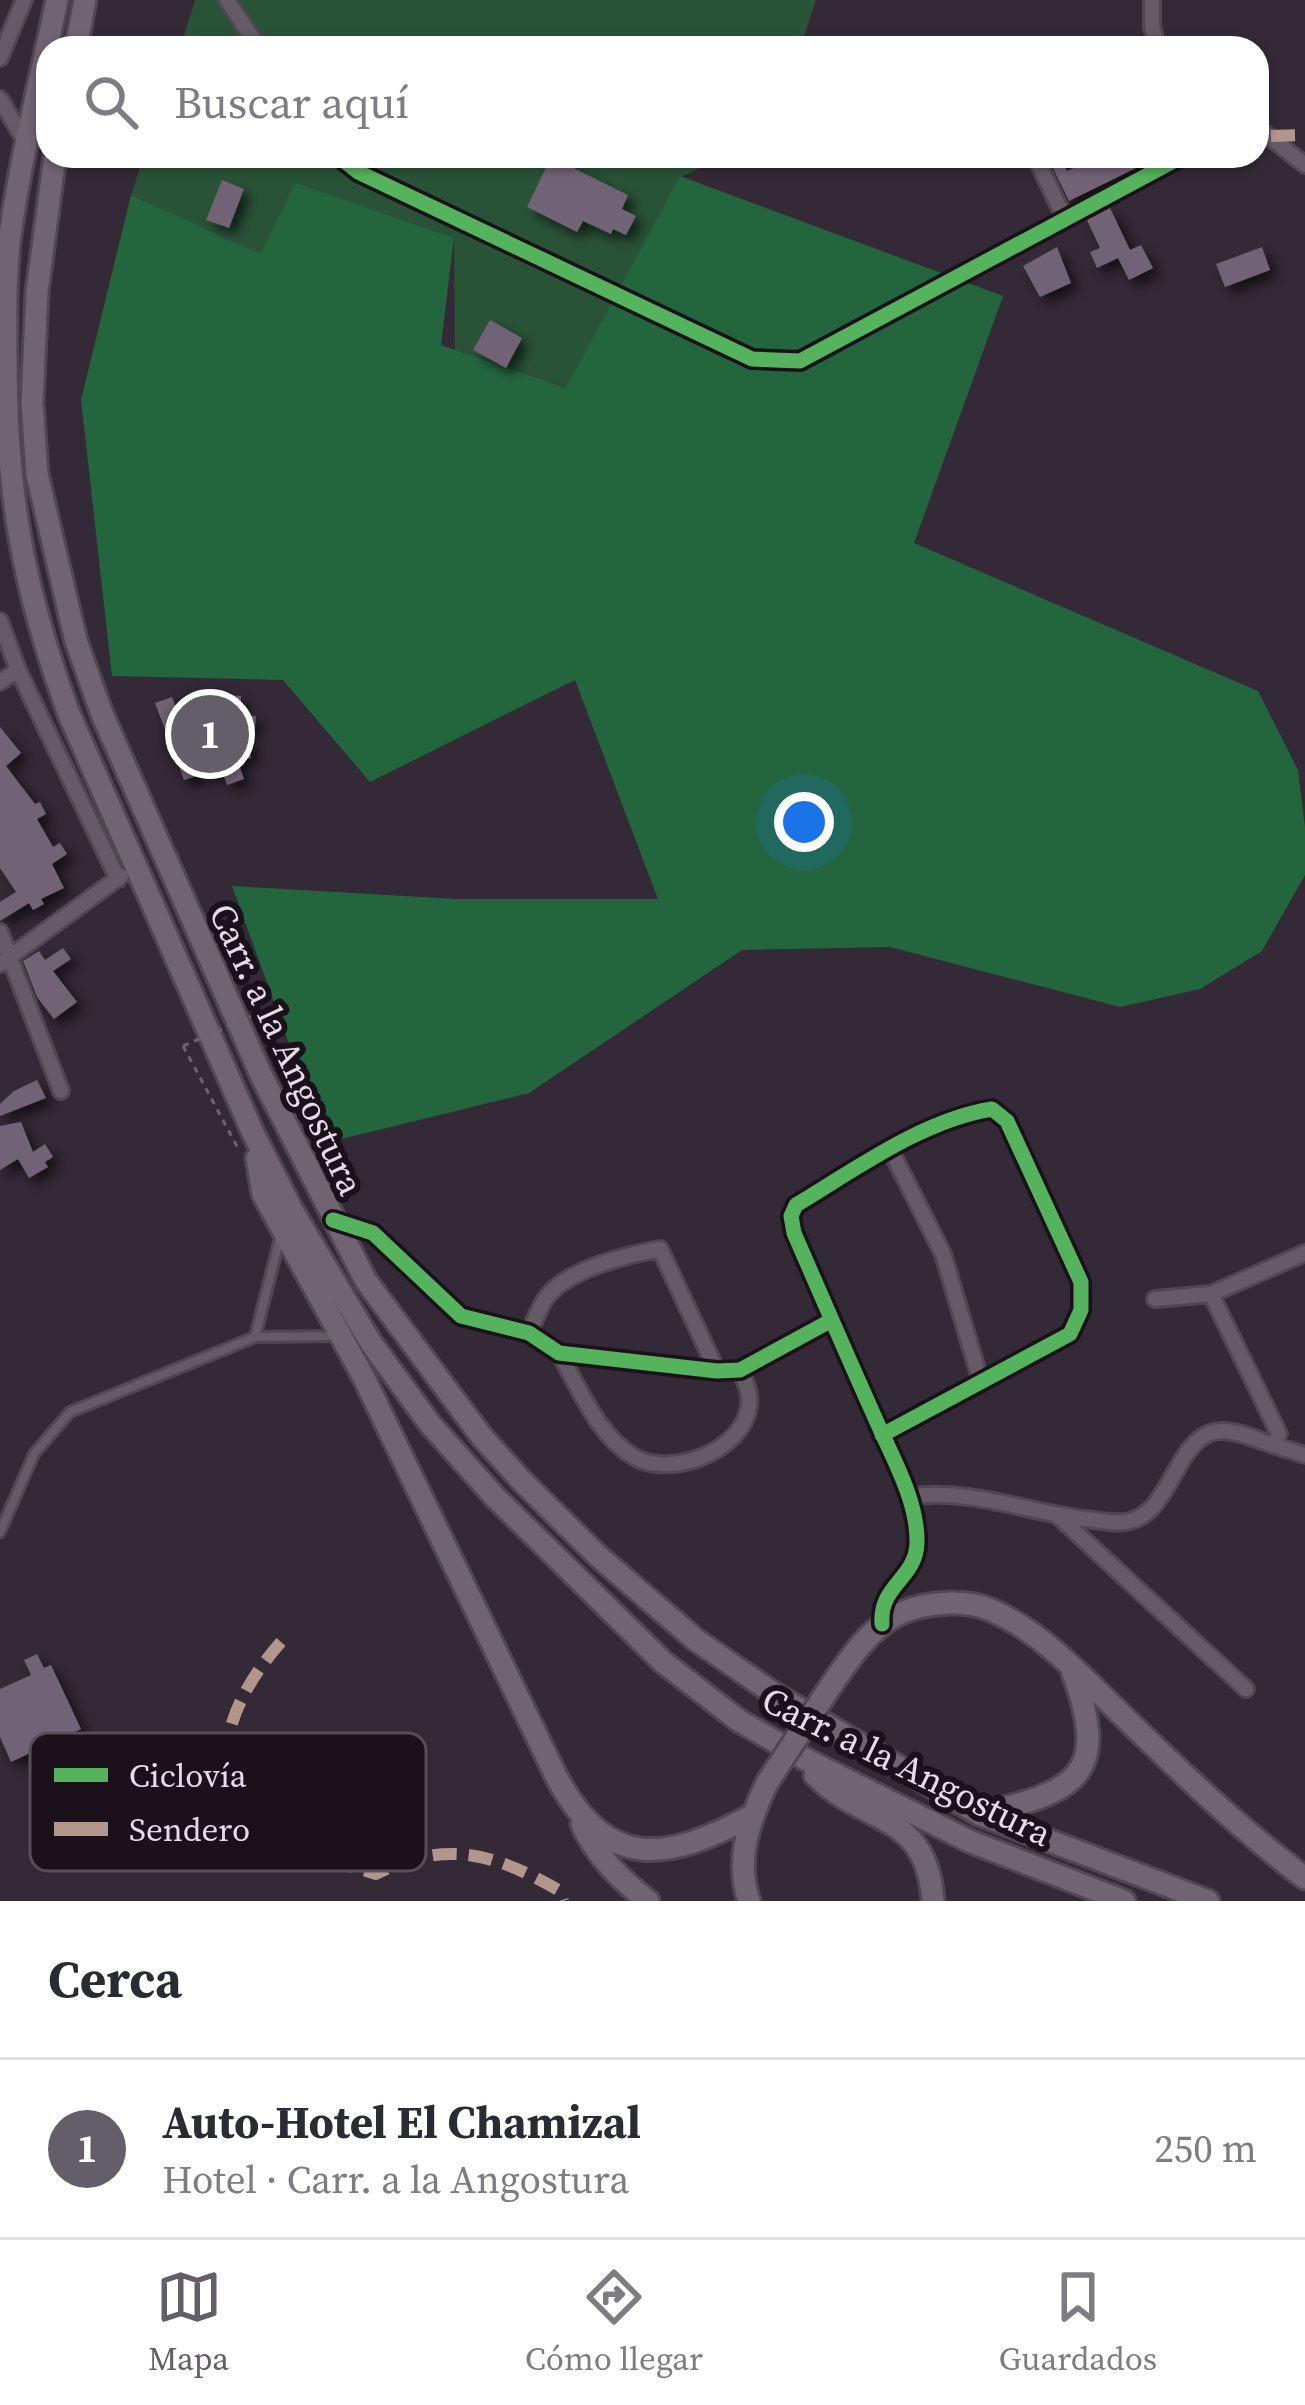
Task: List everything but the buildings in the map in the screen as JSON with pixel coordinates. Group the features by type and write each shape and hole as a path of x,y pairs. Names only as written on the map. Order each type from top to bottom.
{"main road":[{"name":"Carr. a la Angostura","path":"49,36 56,0"},
{"path":"78,36 86,0"},
{"name":"Carr. a la Angostura","path":"36,101 10,238 6,325 6,410 23,570 44,646 126,872 292,1210 350,1308 430,1424 495,1497 663,1662 738,1720 969,1841 1124,1901"},
{"name":"Carr. a la Angostura","path":"53,168 37,292 32,403 37,474 65,599 102,714 262,1077 366,1281 482,1436 598,1556 696,1640 776,1695 980,1814 1208,1901"},
{"path":"253,1133 263,1194 459,1570 592,1847 648,1901"},
{"path":"748,1901 742,1867 751,1816 767,1783 851,1656 882,1624 919,1606 952,1603 986,1607 1026,1629 1232,1819 1305,1878"},
{"path":"980,1814 1049,1796 1082,1763 1091,1742 1090,1727 1071,1666"},
{"path":"806,1759 824,1784 921,1848 933,1901"},
{"path":"580,1818 598,1834 646,1850 690,1846 751,1816"}],"street":[{"path":"0,58 24,0"},
{"path":"227,0 251,36"},
{"path":"1152,0 1155,36"},
{"path":"0,98 27,146"},
{"path":"1269,136 1305,165"},
{"path":"353,168 752,359 777,363 800,361 1160,168"},
{"path":"1041,168 1064,217"},
{"path":"0,621 18,670 126,872 5,960"},
{"path":"0,682 18,670"},
{"path":"0,932 5,960 61,1090"},
{"path":"882,1435 1070,1334 1082,1310 1082,1282 1007,1121 992,1109 971,1112 890,1149 796,1205 791,1216 794,1233 909,1497 917,1544 909,1571 884,1598 882,1624"},
{"path":"890,1149 944,1254 981,1382"},
{"path":"333,1220 374,1233 461,1316 530,1333 559,1353 606,1435 636,1457 666,1468 713,1453 741,1427 749,1409 749,1392 740,1370"},
{"path":"530,1333 545,1298 558,1286 615,1257 660,1249 717,1371"},
{"path":"1155,1299 1211,1294 1305,1253"},
{"path":"1211,1294 1279,1434 1273,1444"},
{"path":"559,1353 740,1370 832,1320"},
{"path":"909,1497 931,1492 1124,1523 1142,1518 1196,1443 1210,1433 1230,1432 1305,1454"},
{"path":"1058,1516 1246,1689"}],"lane":[{"path":"255,1337 282,1229"},
{"path":"0,1532 34,1454 70,1412 255,1337 341,1336"}],"path":[{"path":"243,1157 183,1046 259,1013 277,1047"}],"green space":[{"path":"195,0 816,0 804,36 184,36"},
{"path":"140,168 701,168 680,177 567,388 455,350 454,237 261,255 131,195"},
{"path":"680,176 1003,296 914,543 1258,691 1298,770 1305,875 1262,951 1200,989 1120,1007 890,947 742,950 529,1093 325,1143 232,886 456,899 658,899 575,680 370,782 283,680 112,676 81,400 131,195 261,254 295,183 454,238 441,345 566,388"}],"marked path":[{"path":"1271,136 1305,135"},
{"path":"230,1733 252,1681 281,1642"},
{"path":"426,1857 470,1855 513,1867 560,1891 563,1901"},
{"path":"366,1871 383,1871"}],"cycle path":[{"path":"353,168 752,359 800,361 1161,168"},
{"path":"882,1435 1070,1334 1081,1310 1081,1282 1007,1121 992,1109 941,1124 891,1148 796,1205 791,1216 794,1233 913,1511 915,1555 886,1600 882,1624"},
{"path":"333,1220 373,1233 461,1316 529,1333 559,1353 740,1370 832,1320"}],"place":[{"name":"Auto-Hotel El Chamizal","path":"210,734"}]}
